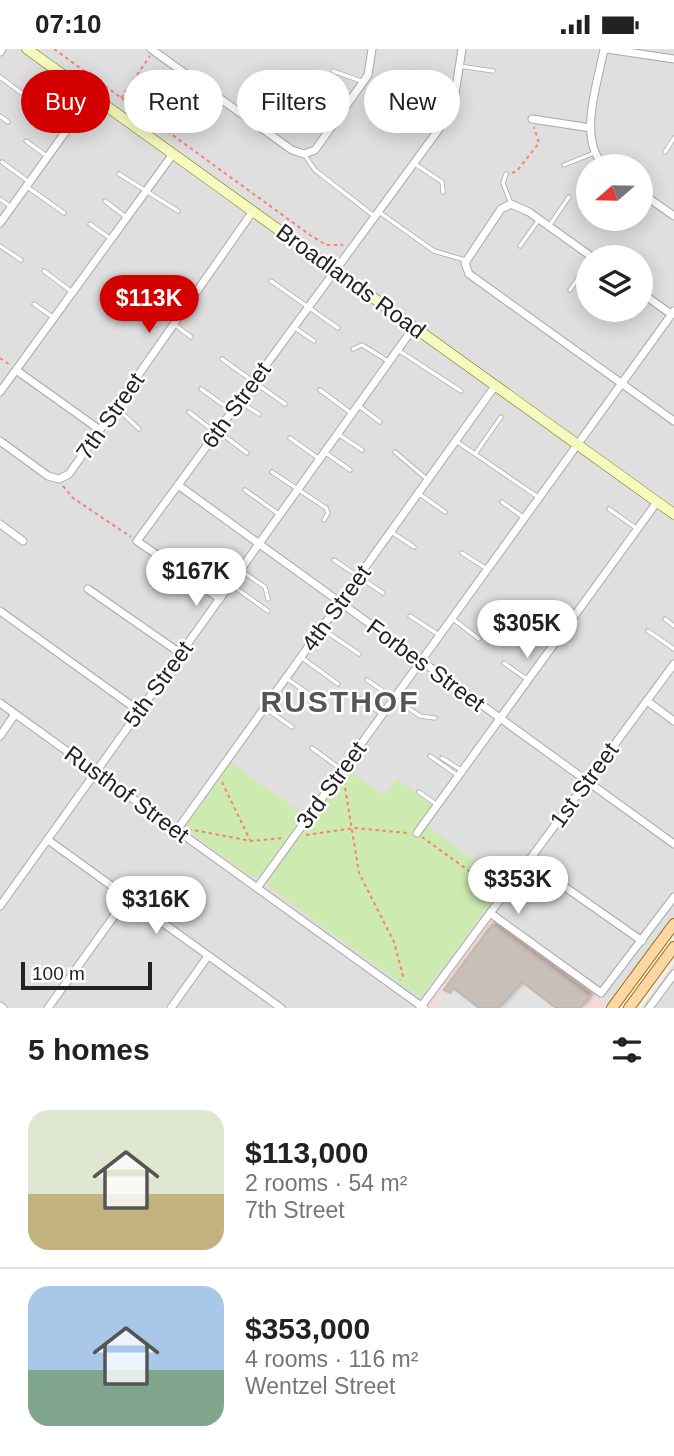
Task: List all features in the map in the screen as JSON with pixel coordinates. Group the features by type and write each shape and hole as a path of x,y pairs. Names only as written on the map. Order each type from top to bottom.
{"main road":[{"name":"Broadlands Road","path":"27,49 57,70"},
{"name":"Broadlands Road","path":"110,108 674,514"},
{"path":"612,1008 674,924"},
{"path":"629,1008 674,947"}],"street":[{"path":"268,133 296,153 304,154 315,150 368,75 372,49"},
{"name":"6th Street","path":"137,541 448,113 462,49"},
{"path":"594,153 591,128 606,49 674,59"},
{"path":"153,50 237,110"},
{"path":"532,119 591,128"},
{"path":"0,223 65,133"},
{"path":"0,392 173,154"},
{"path":"653,202 674,216"},
{"path":"576,245 539,219 511,204 501,209 465,260 470,274 674,421"},
{"name":"7th Street","path":"60,479 69,474 253,211"},
{"path":"653,300 673,313"},
{"name":"3rd Street","path":"257,888 673,313"},
{"name":"5th Street","path":"0,906 414,327"},
{"path":"16,370 100,430"},
{"name":"4th Street","path":"177,830 495,386"},
{"path":"0,441 48,476 60,479"},
{"name":"Forbes Street","path":"178,485 674,844"},
{"path":"417,833 657,502"},
{"path":"0,524 23,541"},
{"path":"137,541 220,599"},
{"path":"88,589 180,653"},
{"path":"0,611 139,711"},
{"name":"1st Street","path":"422,1007 674,664"},
{"path":"647,701 674,721"},
{"name":"Rusthof Street","path":"0,703 422,1007"},
{"path":"0,736 16,714"},
{"path":"48,840 281,1008"},
{"path":"528,861 642,941"},
{"path":"490,913 601,993 674,897"},
{"path":"48,1008 127,898"},
{"path":"171,1008 208,955"},
{"path":"649,1008 674,974"}],"lane":[{"path":"459,66 493,71"},
{"path":"0,77 21,93"},
{"path":"350,77 363,82"},
{"path":"0,116 8,122"},
{"path":"665,152 674,138"},
{"path":"26,141 48,157"},
{"path":"564,165 594,153"},
{"path":"304,154 315,170 376,213 434,251 465,260"},
{"path":"2,162 64,213"},
{"path":"414,163 442,182 443,192"},
{"path":"119,174 178,211"},
{"path":"506,174 503,183 511,204"},
{"path":"549,226 569,197"},
{"path":"0,199 11,207"},
{"path":"104,201 126,218"},
{"path":"520,246 539,219"},
{"path":"90,224 111,239"},
{"path":"0,246 21,260"},
{"path":"44,271 72,292"},
{"path":"271,281 338,328"},
{"path":"570,290 576,281"},
{"path":"34,304 54,318"},
{"path":"174,324 191,337"},
{"path":"292,327 314,341"},
{"path":"353,349 362,345 390,362"},
{"path":"398,350 461,391"},
{"path":"222,359 285,404"},
{"path":"201,389 232,411"},
{"path":"320,390 352,414"},
{"path":"239,401 259,414"},
{"path":"358,406 380,422"},
{"path":"116,407 139,429"},
{"path":"189,412 247,453"},
{"path":"475,454 501,417"},
{"path":"338,434 362,450"},
{"path":"290,437 350,470"},
{"path":"456,441 538,497"},
{"path":"395,452 428,480"},
{"path":"272,472 326,507 328,513 324,520"},
{"path":"245,490 279,515"},
{"path":"418,493 444,512"},
{"path":"502,502 524,517"},
{"path":"609,509 638,529"},
{"path":"391,531 414,547"},
{"path":"462,553 486,569"},
{"path":"334,560 383,593"},
{"path":"240,570 265,587 268,599"},
{"path":"230,585 268,611"},
{"path":"538,604 569,625"},
{"path":"410,615 439,635"},
{"path":"451,618 479,639"},
{"path":"665,619 674,625"},
{"path":"321,628 359,654"},
{"path":"648,631 674,649"},
{"path":"301,657 338,684"},
{"path":"504,663 529,680"},
{"path":"286,678 316,699"},
{"path":"367,680 420,716 435,718"},
{"path":"354,695 382,715"},
{"path":"264,708 292,727"},
{"path":"312,748 342,770"},
{"path":"430,756 461,774"},
{"path":"442,758 461,774"},
{"path":"419,792 438,805"}],"path":[{"path":"54,49 310,235 326,245 353,244"},
{"path":"121,99 153,50"},
{"path":"506,174 517,171 539,143 532,119"},
{"path":"0,358 16,370"},
{"path":"60,479 73,498 137,541"},
{"path":"342,770 359,873 394,942 403,976 395,987"},
{"path":"217,773 251,841"},
{"path":"417,833 446,857 503,895"}],"shaded area":[{"path":"0,49 674,49 674,935 619,1008 0,1008"},
{"path":"490,914 615,1008 423,1008"},
{"path":"674,964 674,1008 641,1008"},
{"path":"516,985 523,990 526,986 556,1008 499,1008"},
{"path":"453,988 479,1008 442,1008 434,1003 441,993 446,997"}],"green space":[{"path":"231,762 305,816 259,876 249,876 186,829 186,824"},
{"path":"347,770 385,795 397,778 433,806 422,822 505,883 422,996 416,995 268,886 269,878"}],"building":[{"path":"492,925 589,997 581,1008 556,1008 522,982 499,1008 479,1008 453,988 450,993 444,990"}],"district":[{"name":"RUSTHOF","path":"340,702"}]}
